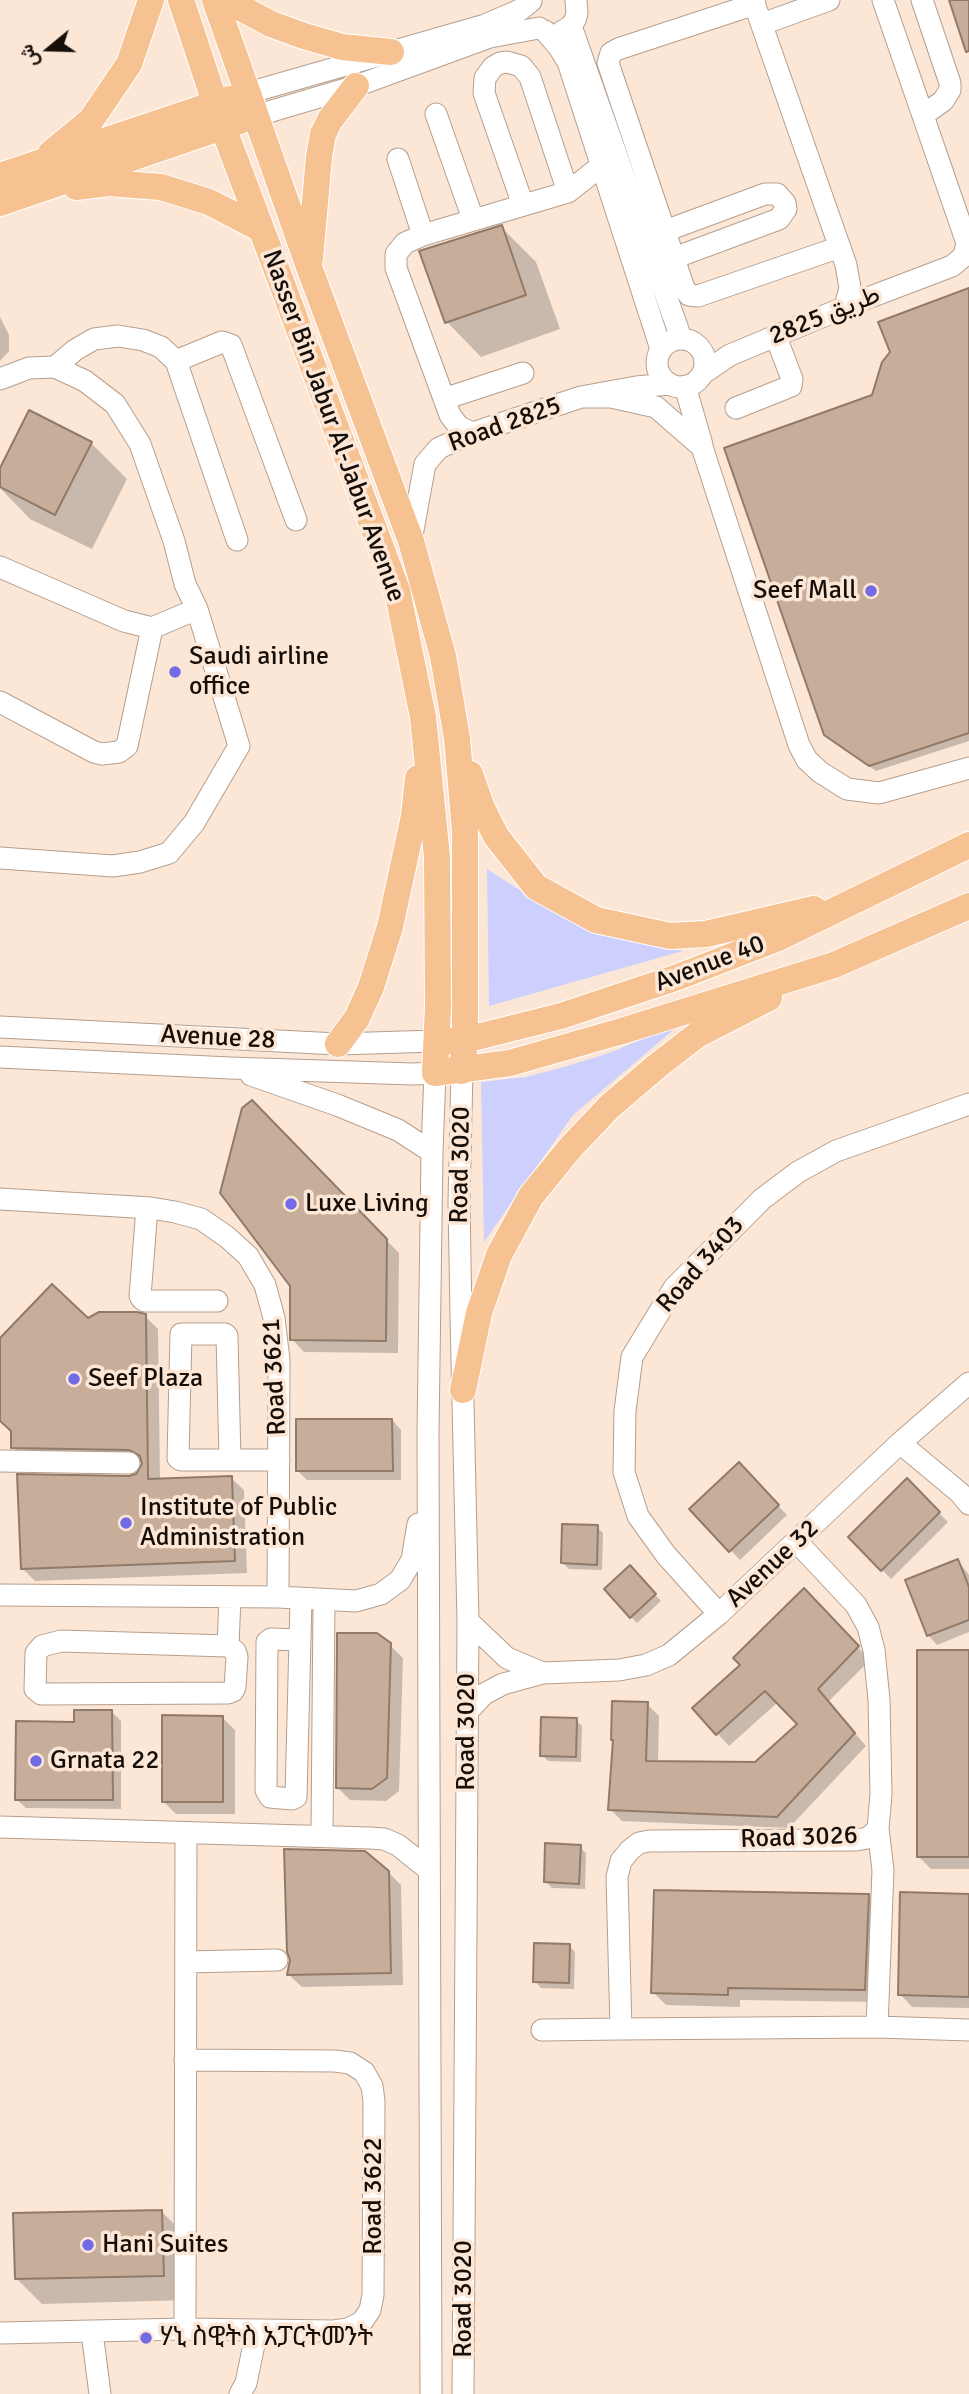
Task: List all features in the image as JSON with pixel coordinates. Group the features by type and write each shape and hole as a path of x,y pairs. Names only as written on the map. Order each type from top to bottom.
{"main road":[{"path":"38,163 91,120 130,64 151,0"},
{"name":"Nasser Bin Jabur Al-Jabur Avenue","path":"181,0 219,116 397,590 423,717 437,857 438,1006 435,1073"},
{"name":"Nasser Bin Jabur Al-Jabur Avenue","path":"215,0 309,268 411,541 443,656 457,738 465,831 465,1040 462,1071"},
{"path":"232,0 271,24 304,36 342,47 391,52"},
{"path":"309,268 323,134 330,120 356,86"},
{"path":"0,202 251,104"},
{"path":"0,176 38,163 219,116"},
{"path":"33,191 109,183 161,187 209,202 261,229"},
{"path":"338,1044 357,1018 371,987 390,927 414,816 423,717"},
{"path":"457,738 482,808 496,836 536,887 596,920 670,936 706,934 867,896"},
{"name":"Avenue 40","path":"436,1041 465,1040 561,1016 678,977 776,939 969,845"},
{"name":"Avenue 40","path":"435,1073 510,1063 622,1031 834,965 965,910"},
{"path":"463,1390 479,1313 499,1255 531,1196 571,1147 610,1106 697,1035 834,965"}],"street":[{"path":"251,104 356,86 490,37 542,29 559,33 571,26 578,13 576,0"},
{"path":"829,0 756,9 611,53 608,63 688,295 698,296 840,247"},
{"path":"845,307 952,266 964,256 967,243 883,0"},
{"path":"922,0 950,83 943,101 923,115"},
{"path":"251,104 391,52 492,23 520,10 531,1"},
{"path":"531,1 531,16 568,62 661,349"},
{"path":"756,9 840,247 850,282 845,307"},
{"path":"571,26 681,338"},
{"path":"523,205 484,93 485,78 493,67 500,63 521,66 530,77 570,191"},
{"path":"436,114 473,219"},
{"path":"398,159 423,235"},
{"path":"473,433 454,422 444,399 396,268 400,248 423,235 570,191 605,176"},
{"path":"665,231 765,194 777,194 785,203 786,209 779,219 674,258"},
{"name":"طريق 2825","path":"702,374 730,355 845,307"},
{"path":"55,367 75,349 94,339 118,336 143,340 161,347 176,361 237,540"},
{"path":"736,408 791,386 792,379 776,337"},
{"path":"681,338 696,344 705,358 698,380 677,385 664,380 657,368 658,355 661,349 681,338"},
{"path":"176,361 222,342 231,345 296,520"},
{"path":"0,379 29,368 55,367 85,381 115,404 140,444 174,541 185,584 197,609 239,746 194,822 169,853 140,862 113,866 0,858"},
{"path":"444,399 523,373"},
{"path":"677,385 702,446 794,731 807,760 847,789 879,793 969,768"},
{"name":"Road 2825","path":"411,541 425,464 439,448 473,433 581,397 636,387 677,385"},
{"path":"581,397 611,397 656,407 702,446 710,448 743,532"},
{"path":"0,567 124,621 152,628 197,609"},
{"path":"0,702 94,752 119,752 127,746 152,628"},
{"name":"Avenue 28","path":"0,1027 338,1044 436,1041"},
{"name":"Avenue 28","path":"0,1057 230,1068 435,1073"},
{"path":"230,1068 337,1105 388,1126 432,1152"},
{"name":"Road 3020","path":"462,1071 459,1202 468,1621 464,2391"},
{"name":"Road 3020","path":"430,2394 428,1432 435,1073"},
{"name":"Road 3403","path":"719,1614 666,1555 638,1516 624,1472 625,1411 632,1357 674,1288 715,1244 780,1185 836,1151 969,1104"},
{"name":"Road 3621","path":"0,1199 175,1212 201,1219 248,1256 265,1285 274,1318 279,1360 278,1597"},
{"path":"147,1208 140,1296 142,1299 217,1301"},
{"path":"230,1460 227,1336 181,1334 178,1458 181,1460 230,1460 279,1460"},
{"name":"Avenue 32","path":"543,1673 620,1670 646,1665 669,1655 719,1614 900,1443 969,1383"},
{"path":"0,1595 278,1597 356,1601 381,1594 400,1580 412,1560 428,1432"},
{"path":"900,1443 960,1493 969,1504"},
{"path":"0,1461 129,1463"},
{"name":"Road 3026","path":"621,2029 617,1877 621,1861 630,1850 649,1840 856,1840 868,1838 878,1829 881,1794 879,1700 874,1650 868,1628 856,1605 797,1542"},
{"path":"228,1646 230,1597"},
{"path":"300,1640 271,1639 267,1642 267,1790 270,1797 292,1800 296,1797 302,1599"},
{"path":"322,1835 324,1601"},
{"path":"468,1621 507,1658 543,1673"},
{"path":"52,1643 228,1646 235,1651 237,1657 235,1687 228,1693 41,1694 35,1689 36,1653 42,1646 52,1643"},
{"path":"467,1712 493,1688 543,1673"},
{"path":"0,1827 384,1839 398,1845 429,1870"},
{"path":"877,2026 883,1870 878,1829"},
{"path":"185,2329 186,1833"},
{"path":"186,1962 277,1960"},
{"path":"542,2030 877,2026 969,2030"},
{"name":"Road 3622","path":"0,2333 348,2329 362,2322 370,2310 373,2281 374,2101 372,2086 364,2072 350,2063 335,2061 185,2060"},
{"path":"240,2394 246,2383 257,2330"},
{"path":"92,2332 100,2394"},
{"path":"421,2394 431,2361"}],"shaded area":[{"path":"487,869 551,910 589,929 683,951 489,1006"},
{"path":"684,1021 573,1115 484,1242 481,1082 526,1077 564,1067 612,1052"}],"building":[{"path":"949,0 969,0 969,51 966,52"},
{"path":"502,225 526,295 445,323 419,251"},
{"name":"Seef Mall","path":"969,288 969,733 869,766 824,735 724,448 872,395 882,362 890,352 878,322"},
{"path":"29,410 92,442 55,515 0,487 0,468"},
{"path":"252,1100 387,1239 386,1341 290,1340 290,1286 220,1193 242,1108"},
{"path":"52,1284 88,1318 99,1312 146,1314 148,1479 232,1476 235,1561 21,1569 17,1474 129,1476 136,1474 142,1464 140,1456 129,1450 11,1448 11,1431 0,1421 0,1338"},
{"path":"296,1419 392,1419 393,1471 296,1471"},
{"path":"739,1462 779,1505 729,1552 689,1509"},
{"path":"907,1478 940,1512 881,1571 848,1537"},
{"path":"562,1524 598,1525 597,1565 561,1563"},
{"path":"958,1559 969,1587 969,1620 927,1636 905,1580"},
{"path":"630,1565 656,1594 630,1618 604,1589"},
{"path":"804,1588 859,1646 818,1689 855,1733 777,1817 608,1810 613,1740 612,1701 648,1702 646,1761 755,1762 797,1724 765,1691 716,1735 692,1708 740,1665 733,1658"},
{"path":"337,1633 377,1633 391,1643 387,1778 372,1789 336,1788"},
{"path":"917,1650 969,1650 969,1857 917,1857"},
{"path":"74,1710 112,1710 113,1800 15,1800 16,1721 74,1722"},
{"path":"162,1715 223,1716 223,1802 162,1802"},
{"path":"541,1717 577,1718 576,1757 540,1756"},
{"path":"545,1843 581,1845 579,1884 544,1882"},
{"path":"284,1849 365,1851 389,1871 391,1973 287,1975 290,1960 287,1952"},
{"path":"654,1890 869,1894 865,1990 728,1988 728,1995 651,1993"},
{"path":"900,1892 969,1894 969,1997 898,1995"},
{"path":"534,1943 570,1944 569,1983 533,1982"},
{"name":"Hani Suites","path":"162,2210 164,2276 15,2279 13,2213"}],"place":[{"name":"Seef Mall","path":"871,591"},
{"name":"Saudi airline office","path":"175,672"},
{"name":"Luxe Living","path":"291,1204"},
{"name":"Seef Plaza","path":"74,1379"},
{"name":"Institute of Public Administration","path":"126,1523"},
{"name":"Grnata 22","path":"36,1761"},
{"name":"Hani Suites","path":"88,2245"},
{"name":"ሃኒ ስዊትስ አፓርትመንት","path":"146,2338"}]}
